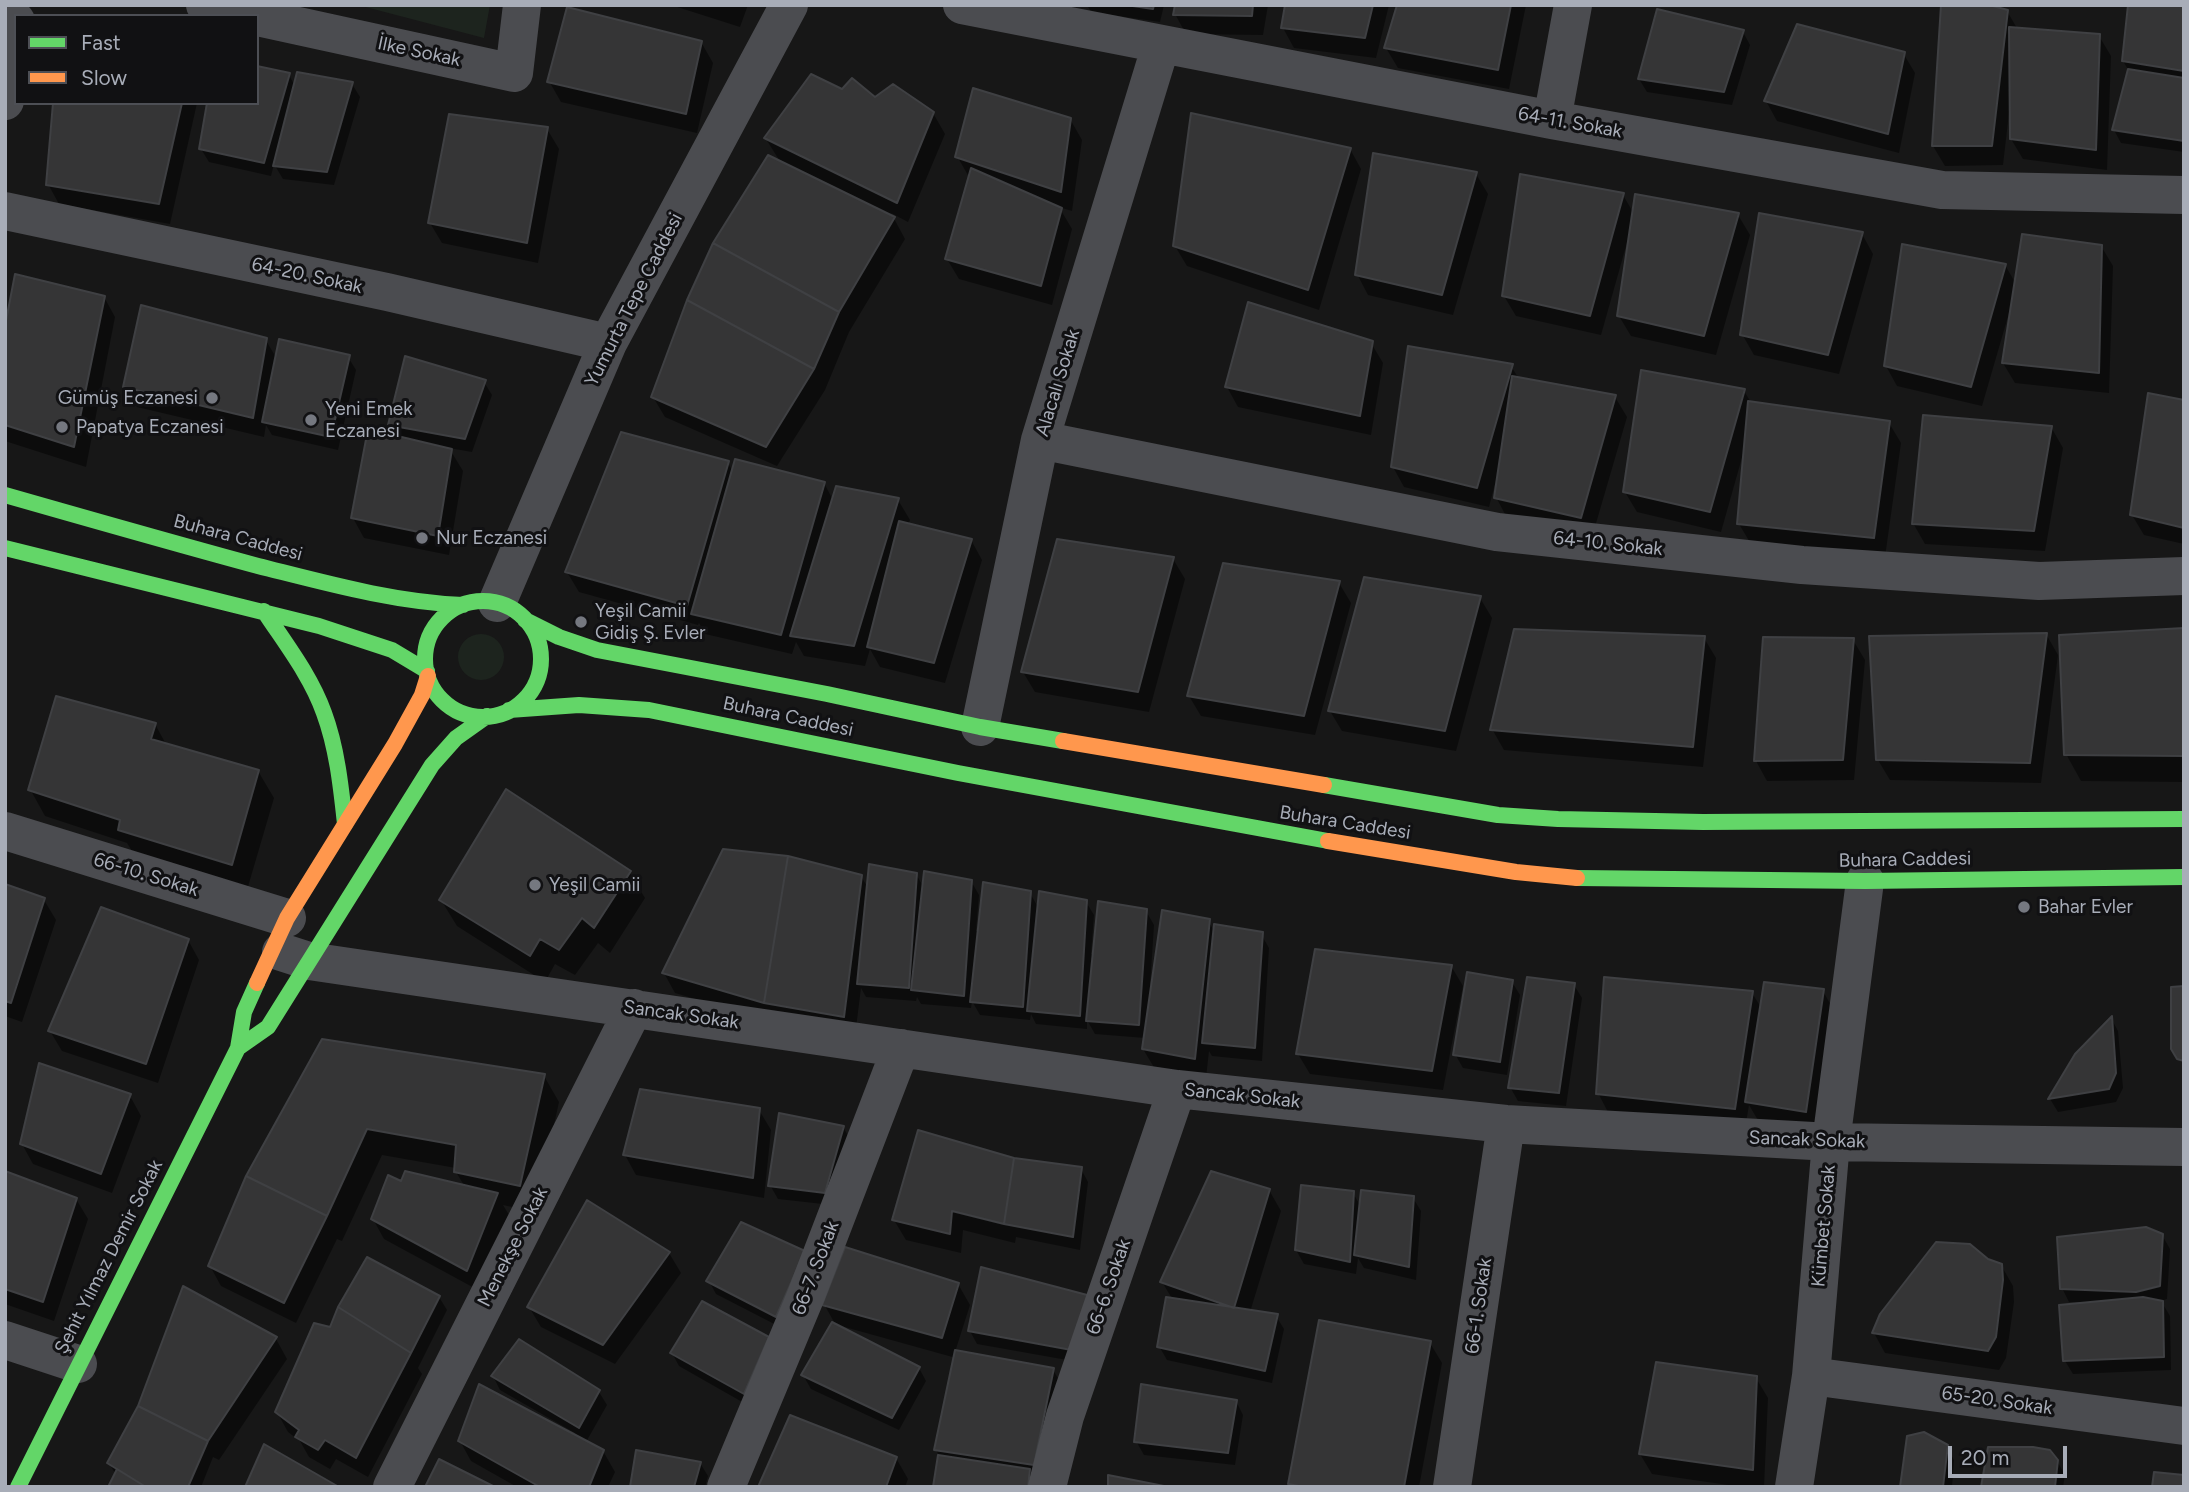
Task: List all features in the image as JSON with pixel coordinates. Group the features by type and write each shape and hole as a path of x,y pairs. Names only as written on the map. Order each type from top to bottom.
{"main road":[{"name":"Buhara Caddesi","path":"5,495 198,550 384,597 432,605 495,609 559,637 597,650 827,694 980,727 1497,815 1703,822 2184,819"},
{"path":"5,548 264,611 381,646 403,656 427,673"},
{"path":"495,609 532,628 540,650 535,685 528,695 509,710 487,716 465,713 438,696 427,673 425,654 430,633 444,616 495,609"},
{"path":"264,611 320,700 336,762 345,824"},
{"name":"Şehit Yılmaz Demir Sokak","path":"238,1048 268,1027 290,943 345,824 422,695 427,673"},
{"name":"Buhara Caddesi","path":"509,710 557,704 649,710 958,774 1129,806 1516,872 1567,878 1865,881 2184,877"},
{"name":"Şehit Yılmaz Demir Sokak","path":"18,1487 238,1048 244,1012 290,943 432,765 456,738 487,716"}],"street":[{"name":"İlke Sokak","path":"205,5 246,14"},
{"name":"İlke Sokak","path":"259,17 514,73 522,5"},
{"name":"Yumurta Tepe Caddesi","path":"495,609 608,343 789,5"},
{"name":"64-11. Sokak","path":"962,5 1552,120 1942,190 2184,195"},
{"path":"1552,120 1573,5"},
{"path":"5,101 14,36"},
{"name":"Alacalı Sokak","path":"980,727 1040,440 1161,45"},
{"name":"64-20. Sokak","path":"5,211 387,292 608,343"},
{"name":"64-10. Sokak","path":"1040,440 1497,532 1802,565 2039,582 2184,576"},
{"name":"66-10. Sokak","path":"5,831 290,943"},
{"name":"Kümbet Sokak","path":"1794,1487 1811,1376 1831,1142 1865,881"},
{"name":"Sancak Sokak","path":"290,943 634,1008 901,1048 1177,1088 1506,1124 1831,1142 2184,1147"},
{"name":"Menekşe Sokak","path":"392,1487 634,1008"},
{"name":"66-7. Sokak","path":"726,1487 805,1298 901,1048"},
{"name":"66-6. Sokak","path":"1047,1487 1065,1416 1177,1088"},
{"name":"66-1. Sokak","path":"1452,1487 1506,1124"},
{"path":"5,1340 78,1364"},
{"name":"65-20. Sokak","path":"1811,1376 2184,1426"}],"shaded area":[{"path":"358,5 490,5 484,38"},
{"path":"481,634 497,641 504,657 497,673 481,680 465,673 458,657 465,641"}],"building":[{"path":"1126,5 1154,5 1153,9"},
{"path":"1175,5 1253,5 1252,16 1173,15"},
{"path":"1285,5 1373,5 1365,38 1281,28"},
{"path":"1397,5 1511,5 1498,70 1384,48"},
{"path":"1941,5 1989,5 2008,10 1992,146 1932,146"},
{"path":"2128,5 2184,5 2184,71 2122,61"},
{"path":"567,7 702,41 686,114 547,82"},
{"path":"1657,9 1744,30 1724,92 1638,79"},
{"path":"1797,24 1905,52 1888,134 1764,101"},
{"path":"2009,27 2100,34 2096,150 2010,139"},
{"path":"259,66 290,73 264,163 199,149 207,105 259,105"},
{"path":"2128,69 2184,78 2184,141 2112,130"},
{"path":"297,72 353,82 327,172 273,166"},
{"path":"811,74 842,89 852,78 875,97 893,84 934,112 897,203 764,138"},
{"path":"973,88 1071,118 1061,192 955,157"},
{"path":"53,105 182,105 159,204 46,185"},
{"path":"1191,113 1351,148 1308,290 1173,246"},
{"path":"449,114 548,127 527,243 428,223"},
{"path":"1373,153 1477,172 1442,295 1355,275"},
{"path":"768,155 895,217 839,312 713,243"},
{"path":"971,168 1062,208 1041,286 945,259"},
{"path":"1520,174 1624,193 1590,316 1502,296"},
{"path":"1635,194 1739,213 1704,336 1617,316"},
{"path":"1759,213 1863,232 1828,355 1740,335"},
{"path":"2022,234 2102,245 2099,373 2002,363"},
{"path":"713,243 839,312 814,369 687,300"},
{"path":"1902,244 2006,264 1971,387 1884,366"},
{"path":"15,274 105,296 74,447 5,425 5,326"},
{"path":"687,300 814,369 766,447 651,397"},
{"path":"1248,302 1373,341 1360,416 1225,387"},
{"path":"141,305 267,338 253,418 123,387"},
{"path":"279,339 350,355 331,437 262,422"},
{"path":"1408,346 1513,364 1477,488 1391,467"},
{"path":"405,356 486,380 465,439 388,425"},
{"path":"1641,370 1745,389 1710,512 1623,492"},
{"path":"1512,376 1616,395 1581,518 1494,498"},
{"path":"2148,393 2184,400 2184,528 2130,515"},
{"path":"1748,401 1890,421 1874,538 1737,524"},
{"path":"1923,415 2052,426 2034,531 1912,524"},
{"path":"368,429 452,449 438,536 351,518"},
{"path":"621,432 729,461 687,606 565,572"},
{"path":"735,459 825,482 781,635 691,614"},
{"path":"836,486 899,498 854,646 790,636"},
{"path":"899,521 972,539 934,663 867,647"},
{"path":"1057,539 1174,557 1138,692 1021,672"},
{"path":"1223,563 1340,581 1304,716 1187,696"},
{"path":"1364,577 1481,596 1445,731 1328,711"},
{"path":"2184,628 2184,756 2064,755 2059,635"},
{"path":"1514,629 1705,636 1693,747 1490,730"},
{"path":"2047,633 2030,763 1876,760 1869,636"},
{"path":"1763,637 1854,638 1843,760 1754,761"},
{"path":"56,696 156,723 151,739 259,770 232,865 118,830 120,820 28,790"},
{"name":"Yeşil Camii","path":"506,789 631,871 594,928 582,918 559,950 540,939 530,956 439,900"},
{"path":"723,849 788,856 764,1003 662,973"},
{"path":"788,856 862,875 844,1017 764,1003"},
{"path":"869,864 917,873 909,988 857,984"},
{"path":"924,871 972,880 964,996 911,990"},
{"path":"983,882 1031,891 1023,1007 970,1002"},
{"path":"5,884 45,898 11,1003 5,1001"},
{"path":"1039,891 1087,900 1080,1016 1027,1011"},
{"path":"1098,901 1147,909 1139,1025 1086,1021"},
{"path":"101,907 189,939 146,1064 48,1031"},
{"path":"1162,910 1210,919 1195,1059 1142,1049"},
{"path":"1214,924 1263,932 1255,1048 1202,1043"},
{"path":"1315,949 1452,965 1432,1071 1296,1054"},
{"path":"1467,972 1513,980 1500,1062 1453,1055"},
{"path":"1527,977 1575,983 1559,1093 1508,1088"},
{"path":"1604,977 1753,991 1735,1109 1596,1094"},
{"path":"1764,982 1824,989 1806,1112 1745,1102"},
{"path":"2184,986 2184,1061 2177,1059 2171,1049 2171,987"},
{"path":"2112,1016 2116,1073 2109,1089 2048,1099 2075,1054"},
{"path":"322,1039 545,1074 520,1186 454,1172 456,1145 367,1129 327,1216 246,1176"},
{"path":"39,1063 131,1094 101,1174 20,1144"},
{"path":"640,1089 760,1108 753,1178 623,1155"},
{"path":"779,1113 844,1126 825,1193 768,1186"},
{"path":"918,1130 1014,1158 1004,1224 952,1211 950,1234 892,1220"},
{"path":"1014,1158 1082,1167 1073,1237 1004,1224"},
{"path":"5,1171 77,1198 43,1302 5,1289"},
{"path":"405,1171 498,1193 467,1271 371,1219 388,1175 401,1181"},
{"path":"1211,1171 1270,1189 1234,1308 1160,1282"},
{"path":"246,1176 327,1216 284,1303 208,1266"},
{"path":"1301,1185 1354,1191 1350,1262 1295,1250"},
{"path":"1361,1190 1414,1196 1409,1267 1354,1255"},
{"path":"587,1200 670,1252 603,1345 527,1307"},
{"path":"741,1222 805,1251 776,1317 706,1281"},
{"path":"2146,1227 2163,1234 2160,1286 2136,1292 2060,1289 2057,1237"},
{"path":"1936,1242 1970,1244 1988,1259 2002,1264 2003,1280 1996,1337 1988,1351 1872,1333 1880,1314"},
{"path":"845,1247 959,1283 942,1338 822,1305"},
{"path":"367,1257 440,1296 411,1353 338,1307"},
{"path":"981,1267 1091,1296 1077,1351 968,1331"},
{"path":"183,1286 277,1337 208,1441 138,1406"},
{"path":"1166,1297 1278,1314 1265,1371 1157,1347"},
{"path":"2143,1297 2163,1301 2164,1357 2063,1361 2059,1305"},
{"path":"702,1301 769,1337 744,1394 670,1353"},
{"path":"338,1307 411,1353 356,1458 325,1440 318,1450 295,1437 299,1430 275,1412 314,1323 330,1327"},
{"path":"1319,1320 1431,1341 1404,1487 1304,1487 1288,1484"},
{"path":"832,1322 920,1367 892,1418 801,1375"},
{"path":"519,1339 600,1390 579,1428 491,1376"},
{"path":"955,1350 1054,1368 1034,1465 934,1450"},
{"path":"1656,1362 1757,1376 1753,1470 1639,1454"},
{"path":"479,1384 604,1450 589,1487 540,1487 458,1441"},
{"path":"1141,1384 1237,1400 1228,1453 1134,1442"},
{"path":"138,1406 208,1441 188,1487 146,1487 107,1463"},
{"path":"790,1415 897,1457 886,1487 758,1487"},
{"path":"1924,1432 1948,1445 1943,1487 1900,1487 1907,1436"},
{"path":"264,1444 339,1487 245,1487"},
{"path":"1988,1447 2033,1447 2050,1450 2058,1460 2055,1487 1981,1487"},
{"path":"636,1450 701,1462 694,1487 630,1487"},
{"path":"938,1455 1030,1469 1028,1487 933,1487"},
{"path":"439,1459 495,1487 425,1487"},
{"path":"117,1469 146,1487 108,1487"},
{"path":"2154,1472 2184,1475 2184,1487 2152,1487"},
{"path":"1108,1475 1169,1487 1108,1487"}],"traffic: fast":[{"path":"5,495 334,585 385,596 463,605"},
{"path":"5,548 319,626 392,650 427,671"},
{"path":"483,601 505,606 524,618 536,637 541,659 536,681 524,700 505,712 483,717 461,712 442,700 430,681 425,659 430,637 442,618 461,606 483,601"},
{"path":"264,611 319,699 335,754 345,824"},
{"path":"525,620 559,637 597,650 827,694 980,727 1063,741"},
{"path":"509,710 579,705 649,710 958,773 1328,841"},
{"path":"238,1048 268,1027 432,765 456,738 487,716"},
{"path":"1324,785 1498,815 1558,819 1703,822 2184,819"},
{"path":"1577,878 1865,881 2184,877"},
{"path":"18,1487 238,1048 244,1012 257,983"}],"traffic: slow":[{"path":"257,983 287,918 395,744 422,695 428,676"},
{"path":"1063,741 1324,785"},
{"path":"1328,841 1516,872 1577,878"}],"place":[{"name":"Gümüş Eczanesi","path":"212,398"},
{"name":"Yeni Emek Eczanesi","path":"311,420"},
{"name":"Papatya Eczanesi","path":"62,427"},
{"name":"Nur Eczanesi","path":"422,538"},
{"name":"Yeşil Camii Gidiş Ş. Evler","path":"581,622"},
{"name":"Yeşil Camii","path":"535,885"},
{"name":"Bahar Evler","path":"2024,907"}]}
